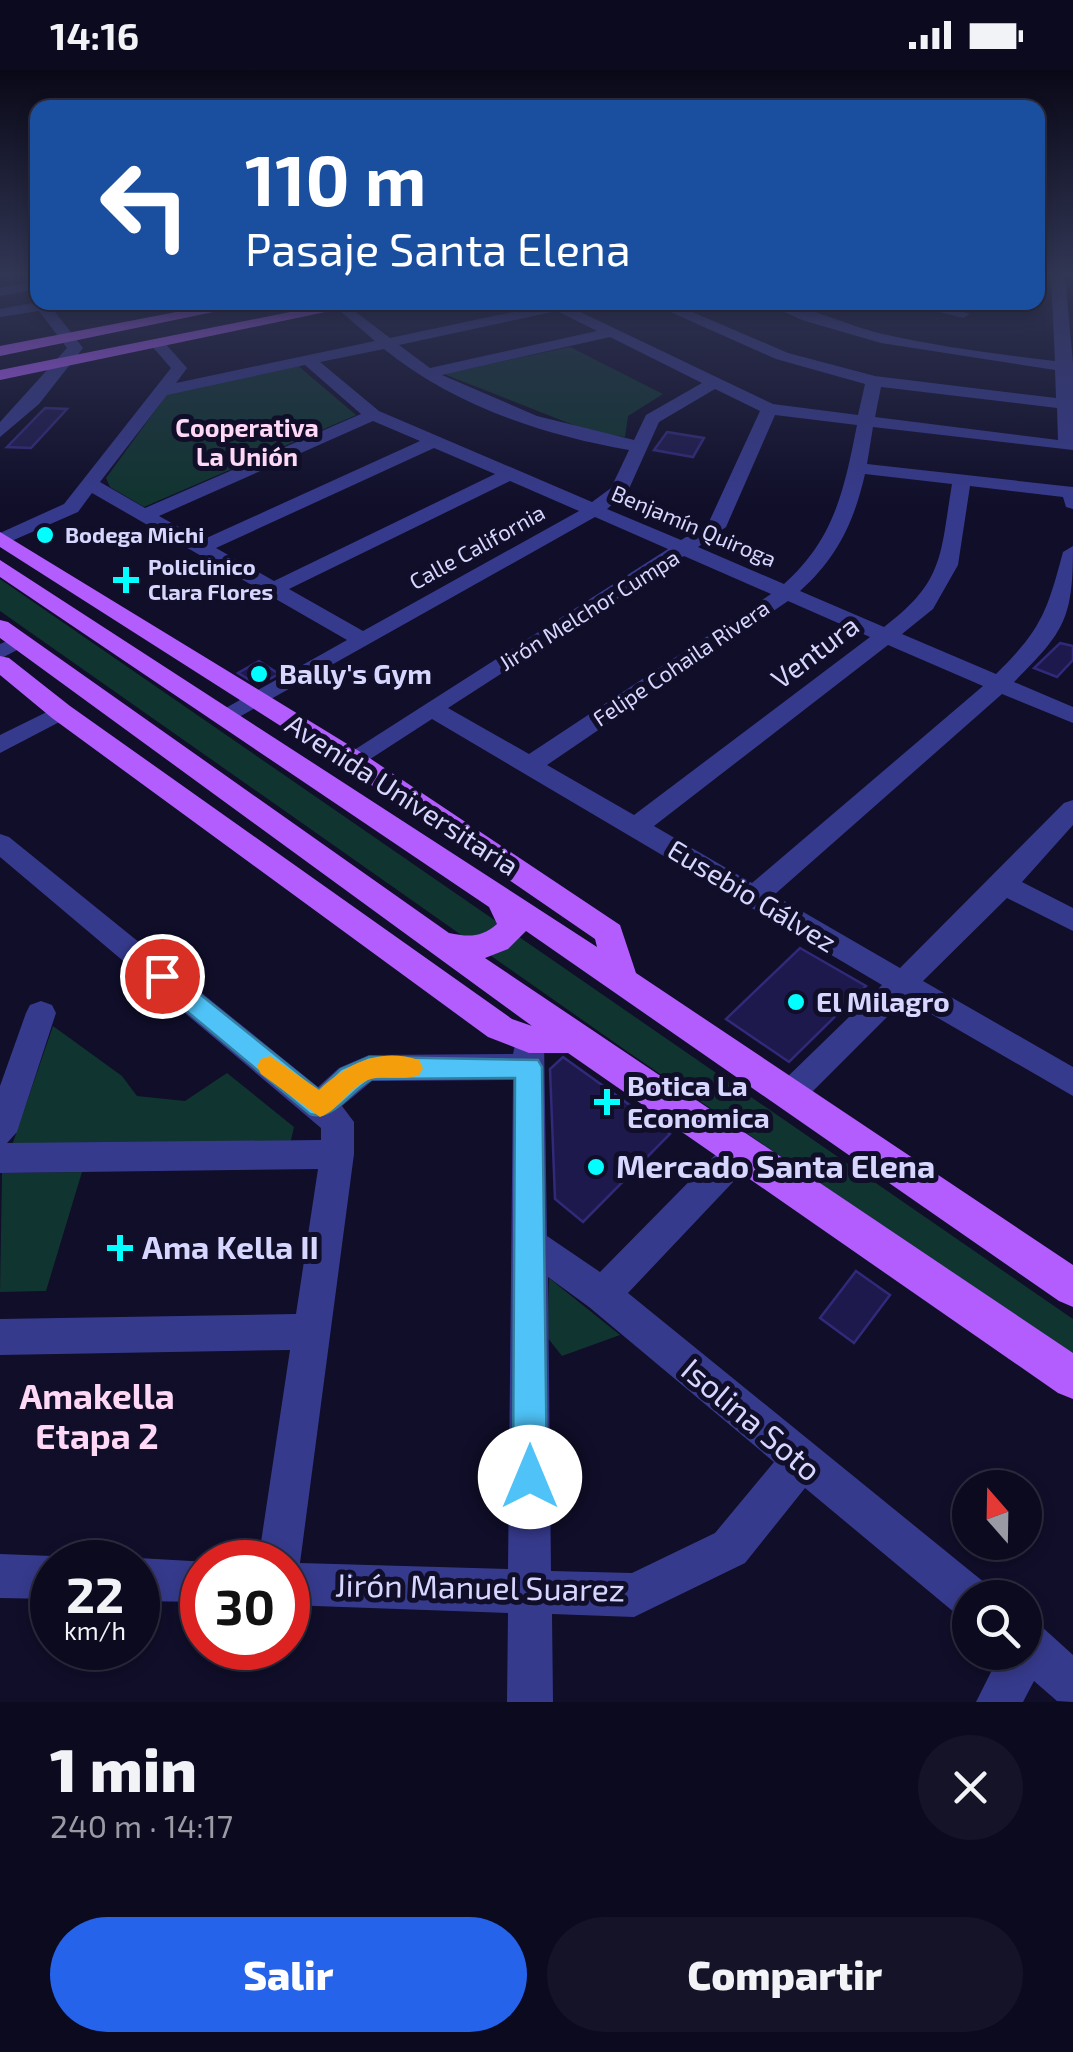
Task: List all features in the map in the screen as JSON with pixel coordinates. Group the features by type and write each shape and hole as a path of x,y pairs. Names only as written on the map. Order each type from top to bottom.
{"main road":[{"path":"0,364 38,353"},
{"path":"0,375 49,353"},
{"name":"Avenida Universitaria","path":"0,546 352,760 609,933 622,980"},
{"name":"Avenida Universitaria","path":"0,546 223,719 622,980 1073,1288"},
{"path":"5,646 61,712 500,1028 528,1054 574,1039"},
{"path":"5,646 439,942 739,1153 1073,1378"},
{"path":"439,942 472,950 489,947 503,938 512,928 512,919 501,901"}],"street":[{"path":"0,432 61,353"},
{"path":"166,353 190,376 215,380"},
{"path":"162,391 339,353"},
{"path":"401,353 427,373 584,438 639,446"},
{"path":"427,373 517,353"},
{"path":"654,353 769,410 1068,446 1064,404 1067,363"},
{"path":"775,353 874,381 1064,404"},
{"path":"975,353 1067,363"},
{"path":"997,353 1067,363"},
{"name":"Benjamín Quiroga","path":"310,360 373,415 1073,716"},
{"path":"0,546 98,488 179,368"},
{"name":"Calle California","path":"223,719 594,510 619,490 652,419 716,381"},
{"name":"Felipe Cohaila Rivera","path":"530,765 786,592 819,562 840,531 858,468 874,381"},
{"name":"Jirón Melchor Cumpa","path":"352,760 716,527 769,410"},
{"path":"145,515 373,415"},
{"path":"202,547 434,442"},
{"path":"858,468 1072,492 1073,503"},
{"path":"274,589 509,474"},
{"name":"Ventura","path":"636,828 926,606 948,565 962,480"},
{"path":"98,488 362,638"},
{"path":"754,897 1040,644 1071,570 1073,552"},
{"name":"Eusebio Gálvez","path":"431,708 1073,1083"},
{"path":"0,746 61,712"},
{"path":"790,1094 1004,884 1073,810"},
{"path":"3,850 338,1122 337,1154 282,1540"},
{"path":"1004,884 1073,921"},
{"path":"0,1132 42,1013"},
{"path":"320,1106 350,1077 369,1068 528,1054 530,1702"},
{"path":"602,1295 739,1153"},
{"path":"0,1158 337,1154"},
{"name":"Isolina Soto","path":"530,1244 602,1295 952,1584"},
{"path":"0,1337 309,1332"},
{"name":"Jirón Manuel Suarez","path":"310,1585 634,1596 730,1548 800,1462"},
{"path":"0,1576 30,1577"},
{"path":"1042,1661 1073,1685"},
{"path":"999,1702 1015,1670"}],"green space":[{"path":"541,353 582,353 663,394 628,416 625,437 591,432 444,374"},
{"path":"296,364 356,415 144,507 110,487 106,478 168,393"},
{"path":"0,579 1073,1319 1073,1356 628,1052 0,611"},
{"path":"53,1026 122,1076 137,1096 185,1101 227,1073 294,1127 289,1149 10,1151"},
{"path":"82,1172 46,1291 0,1292 2,1173"},
{"path":"549,1278 620,1335 562,1356 547,1337"}],"building":[{"path":"45,408 67,409 31,448 7,447"},
{"path":"667,432 704,438 693,457 654,450"},
{"path":"1060,643 1073,646 1073,660 1057,677 1034,668"},
{"name":"Bally's Gym","path":"259,661 279,674 258,685 238,673"},
{"name":"El Milagro","path":"800,948 866,986 789,1062 726,1019"},
{"name":"Mercado Santa Elena","path":"563,1057 670,1134 583,1222 555,1199 550,1069"},
{"path":"856,1271 890,1295 854,1343 820,1318"}],"slow traffic":[{"path":"270,1066 320,1106 350,1077 369,1068 410,1068"}],"place":[{"name":"Bodega Michi","path":"45,535"},
{"name":"Policlinico Clara Flores","path":"126,580"},
{"name":"Bally's Gym","path":"259,674"},
{"name":"El Milagro","path":"796,1002"},
{"name":"Botica La Economica","path":"607,1102"},
{"name":"Mercado Santa Elena","path":"596,1167"},
{"name":"Ama Kella II","path":"120,1248"}],"district":[{"name":"Cooperativa La Unión","path":"247,442"},
{"name":"Amakella Etapa 2","path":"97,1417"}],"route":[{"path":"162,976 320,1106 350,1077 369,1068 528,1067 530,1477"}]}
